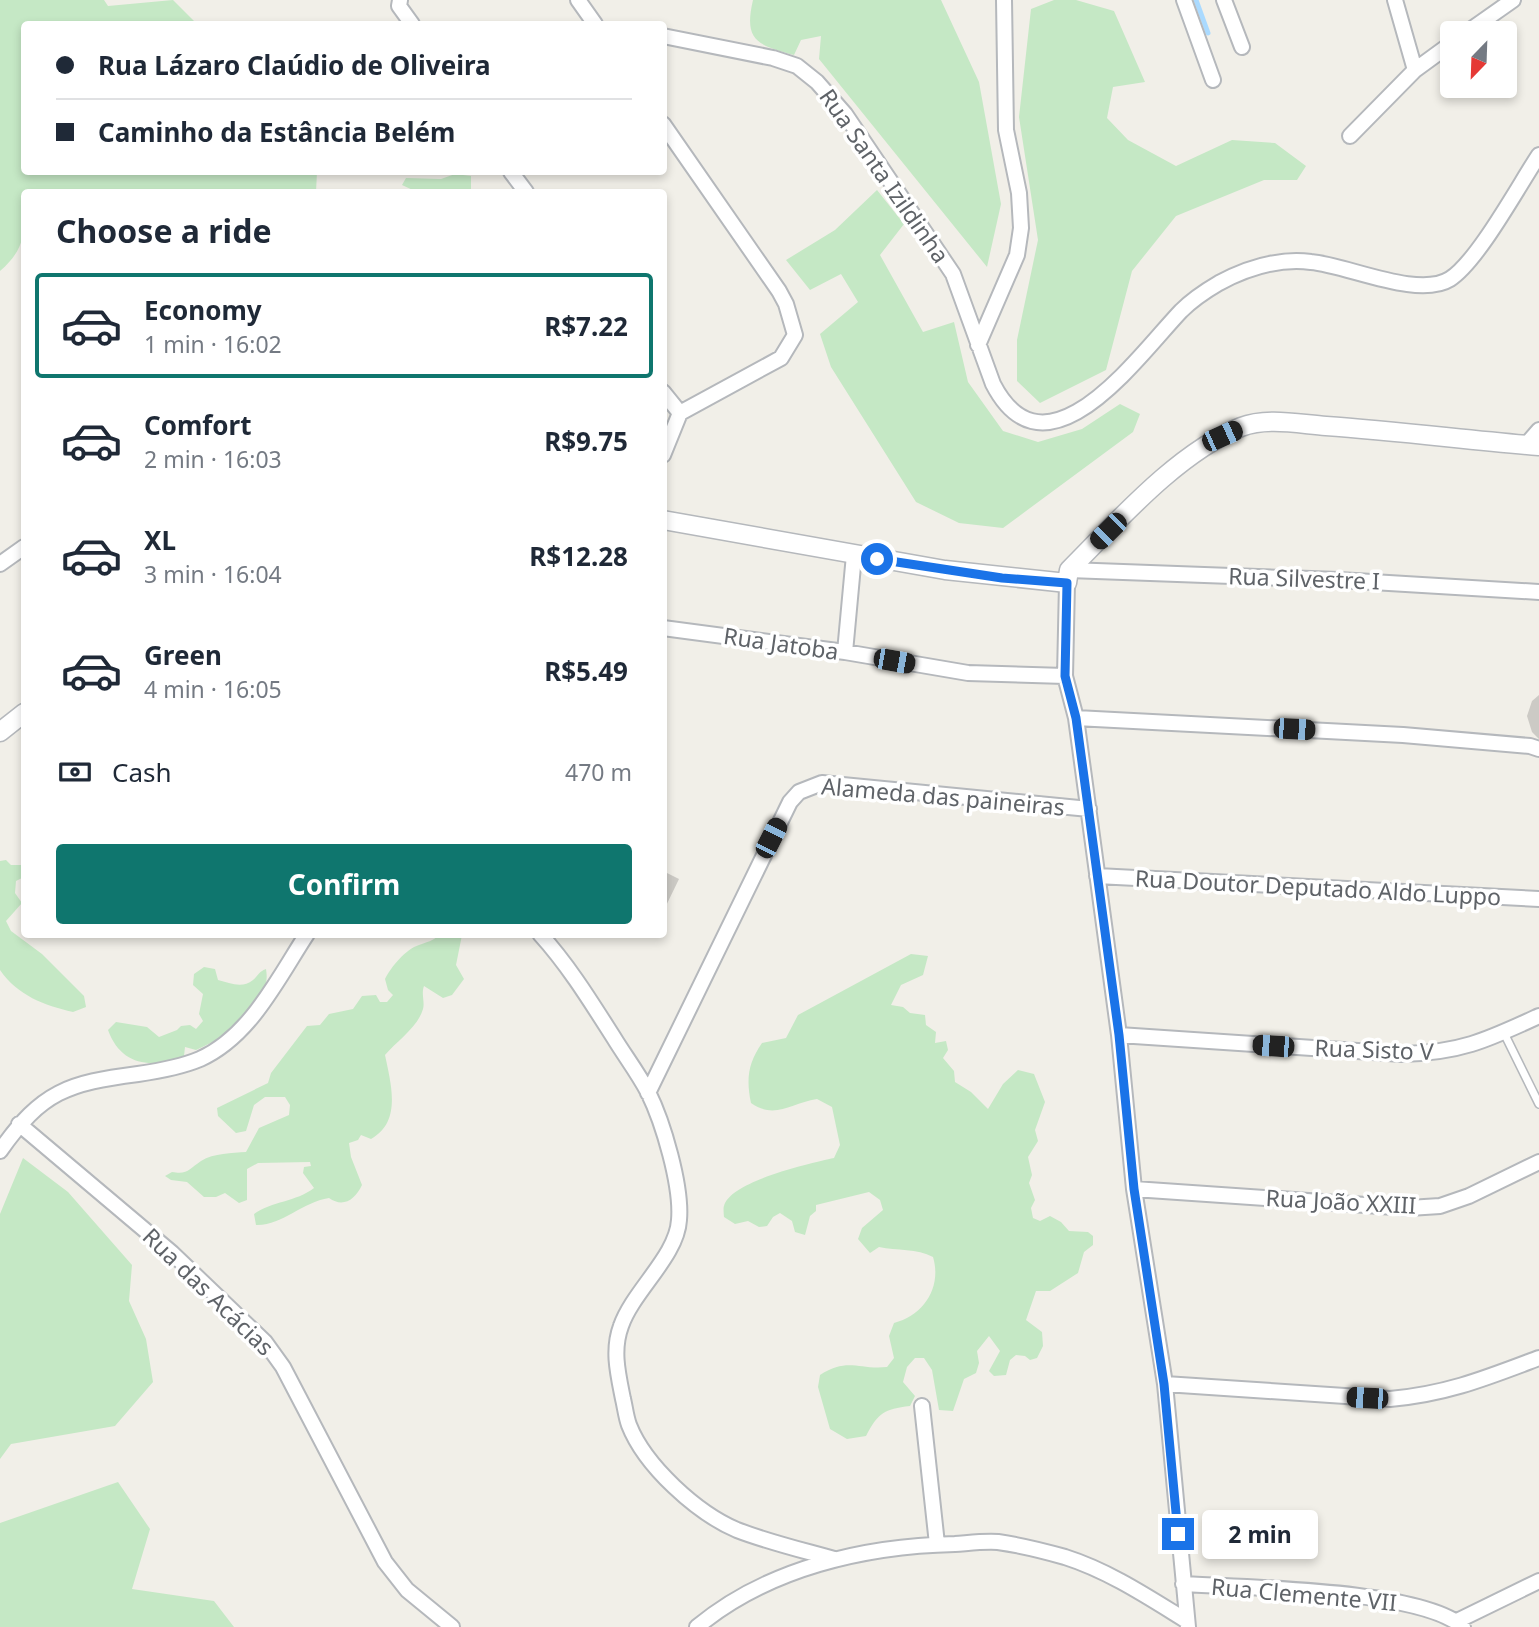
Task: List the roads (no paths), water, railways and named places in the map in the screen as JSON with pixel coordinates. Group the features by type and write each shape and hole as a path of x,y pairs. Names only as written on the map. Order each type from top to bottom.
{"street":[{"path":"579,0 593,21"},
{"path":"978,345 1017,255 1021,228 1019,193 1006,130 1004,0"},
{"path":"1184,0 1213,80"},
{"path":"1224,0 1242,47"},
{"path":"1395,0 1415,71"},
{"path":"1483,21 1513,0"},
{"path":"400,3 410,21"},
{"name":"Rua Santa Izildinha","path":"667,37 773,58 797,66 817,82 845,114 953,274 993,384 1002,401 1013,413 1044,424 1059,420 1108,391 1183,309 1217,284 1252,268 1280,262 1311,261 1427,286 1448,280 1477,251 1539,155"},
{"path":"1350,136 1415,71 1440,52"},
{"path":"667,130 779,291 786,304 795,335 781,358 680,413 667,445"},
{"path":"667,397 680,413"},
{"path":"1188,1624 1164,1384 1134,1189 1119,1035 1076,718 1065,676 1068,576 1146,493 1222,436 1244,426 1287,423 1532,446 1539,430"},
{"path":"667,521 854,555 990,576 1068,576"},
{"path":"0,564 21,549"},
{"path":"845,652 854,555"},
{"name":"Rua Silvestre I","path":"1068,576 1339,580 1539,592"},
{"name":"Rua Jatoba","path":"667,629 845,652 968,673 1065,676"},
{"path":"0,732 21,715"},
{"path":"1076,718 1403,735 1539,749"},
{"name":"Alameda das paineiras","path":"648,1093 762,855 790,802 799,792 822,783 1089,809"},
{"name":"Rua Doutor Deputado Aldo Luppo","path":"1097,877 1539,899"},
{"path":"0,1151 19,1124 64,1089 92,1080 164,1070 201,1058 232,1038 248,1021 304,938"},
{"path":"543,938 569,969 648,1093 671,1160 679,1197 680,1223 663,1258 633,1301 615,1346 618,1377 629,1424 641,1446 664,1476 703,1512 737,1530 834,1559"},
{"name":"Rua Sisto V","path":"1119,1035 1436,1054 1461,1049 1539,1016"},
{"name":"Rua das Acácias","path":"19,1124 172,1253 265,1342 283,1367 385,1562 407,1590 452,1627"},
{"name":"Rua João XXIII","path":"1134,1189 1409,1208 1440,1206 1469,1196 1539,1162"},
{"path":"1164,1384 1390,1399 1425,1396 1465,1387 1539,1358"},
{"path":"922,1406 937,1544"},
{"path":"697,1627 722,1608 771,1582 834,1559 937,1544 997,1542 1066,1558 1123,1581 1188,1624"},
{"path":"1460,1624 1539,1581"},
{"name":"Rua Clemente VII","path":"1183,1584 1383,1598 1430,1610 1460,1624"}],"lane":[{"path":"1504,1032 1539,1104"}],"waterway":[{"path":"1196,0 1208,33"}]}
